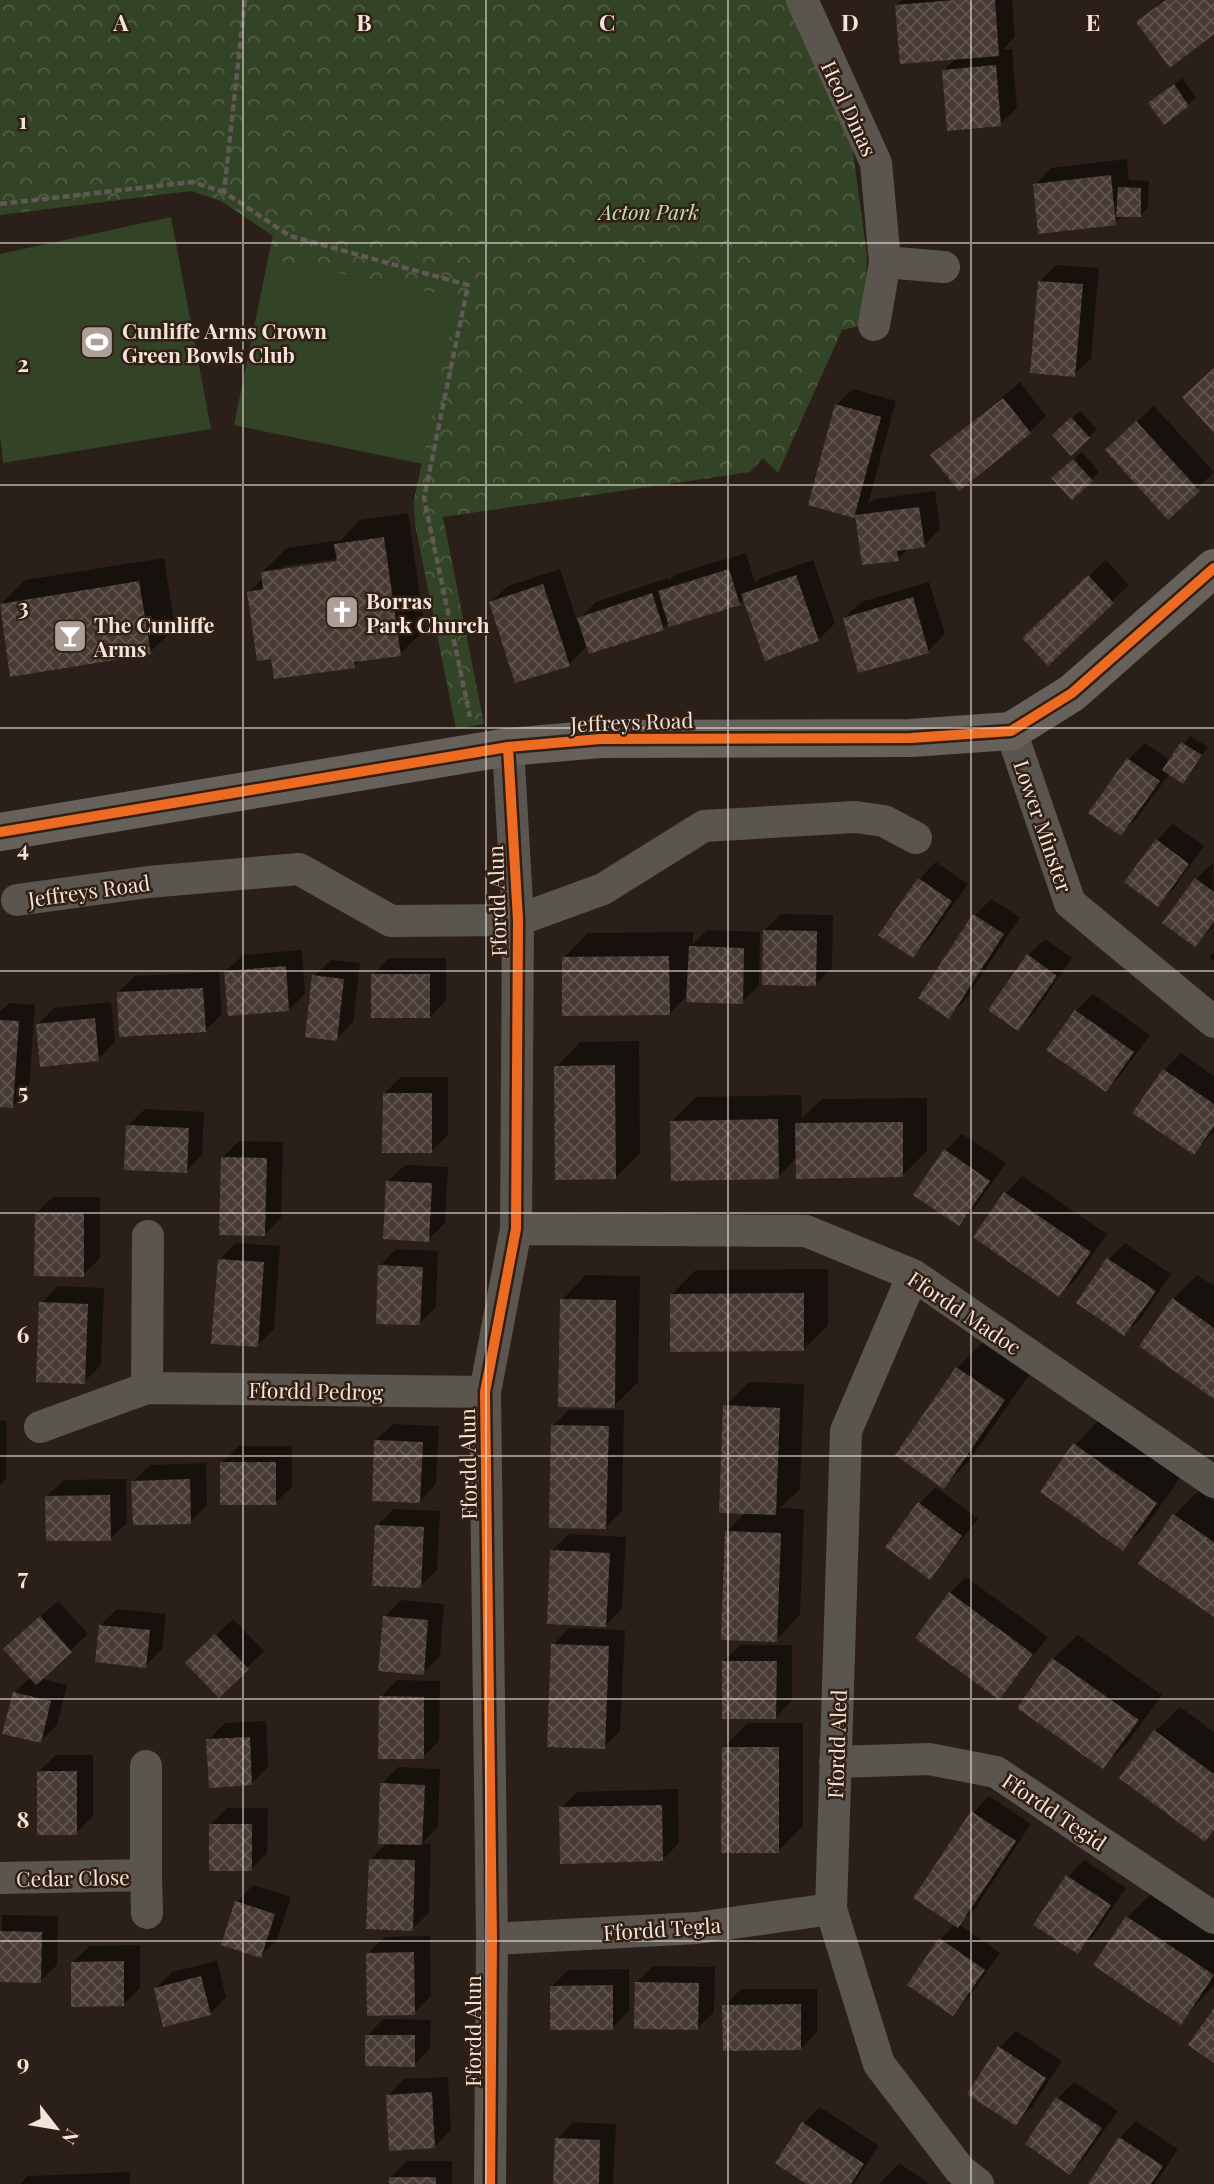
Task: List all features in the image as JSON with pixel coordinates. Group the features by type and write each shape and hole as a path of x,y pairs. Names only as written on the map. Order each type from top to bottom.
{"street":[{"name":"Heol Dinas","path":"802,0 876,163 885,262 874,325"},
{"path":"885,262 944,267"},
{"name":"Jeffreys Road","path":"0,832 493,750 600,739 911,738 1011,730 1072,693 1214,568"},
{"name":"Lower Minster","path":"1011,730 1070,903 1214,1022"},
{"name":"Ffordd Alun","path":"490,2184 492,1939 485,1392 516,1229 518,920 493,750"},
{"name":"Jeffreys Road","path":"17,900 148,882 299,869 391,921 518,920 603,889 704,826 855,817 884,821 916,838"},
{"name":"Ffordd Madoc","path":"516,1229 806,1231 913,1275 1214,1482"},
{"path":"147,1388 148,1236"},
{"name":"Ffordd Aled","path":"913,1275 846,1431 831,1909 879,2064 960,2169 978,2184"},
{"name":"Ffordd Pedrog","path":"40,1427 147,1388 485,1392"},
{"name":"Ffordd Tegid","path":"835,1762 929,1759 996,1772 1214,1918"},
{"name":"Cedar Close","path":"146,1766 147,1913"},
{"name":"Cedar Close","path":"0,1878 146,1875"},
{"name":"Ffordd Tegla","path":"492,1939 697,1927 831,1909"}],"path":[{"path":"224,192 245,0"},
{"path":"0,204 192,182 224,192 290,236 468,285 424,498 493,750"}],"green space":[{"name":"Acton Park","path":"0,0 786,0 852,144 867,256 864,325 842,330 778,473 763,458 750,472 443,517 484,724 456,729 415,524 414,500 457,298 268,259 273,236 221,201 191,191 0,215"},
{"name":"Cunliffe Arms Crown Green Bowls Club","path":"171,217 211,429 3,463 0,435 0,254"},
{"path":"268,259 457,298 423,464 234,425"}],"building":[{"path":"995,0 999,56 900,64 895,5"},
{"path":"1165,0 1214,0 1214,34 1170,68 1136,22"},
{"path":"996,65 1001,126 947,131 942,70"},
{"path":"1174,84 1189,106 1164,125 1148,103"},
{"path":"1111,175 1116,225 1038,234 1033,184"},
{"path":"1118,187 1141,188 1141,217 1116,217"},
{"path":"1038,281 1083,284 1075,377 1030,373"},
{"path":"1214,368 1214,433 1182,397"},
{"path":"1003,398 1031,433 959,491 930,455"},
{"path":"835,404 881,417 854,518 808,505"},
{"path":"1071,417 1090,438 1071,456 1052,435"},
{"path":"1136,421 1200,491 1168,520 1105,450"},
{"path":"1073,459 1093,481 1072,500 1051,478"},
{"path":"919,507 925,547 897,551 899,561 862,565 855,515"},
{"path":"384,537 401,656 354,662 355,668 274,679 271,659 257,661 247,592 263,589 261,572 337,561 334,544"},
{"path":"729,569 740,605 669,627 658,591"},
{"path":"796,575 819,641 765,661 741,594"},
{"path":"1088,575 1114,603 1048,666 1022,638"},
{"path":"139,581 151,654 10,677 0,604"},
{"path":"543,584 570,666 515,683 489,602"},
{"path":"652,593 664,630 589,654 577,618"},
{"path":"913,597 929,653 858,673 843,618"},
{"path":"1181,742 1202,755 1183,784 1162,770"},
{"path":"1127,758 1160,781 1121,836 1088,813"},
{"path":"1156,839 1189,864 1158,907 1124,882"},
{"path":"918,878 952,901 913,958 878,935"},
{"path":"1195,878 1214,892 1214,922 1195,947 1162,923"},
{"path":"973,914 1004,934 949,1019 918,998"},
{"path":"763,930 817,931 816,986 762,985"},
{"path":"689,946 744,948 743,1004 686,1002"},
{"path":"1027,954 1057,976 1018,1031 988,1010"},
{"path":"669,956 670,1015 562,1016 562,957"},
{"path":"286,966 289,1011 228,1016 224,971"},
{"path":"371,974 430,974 430,1018 371,1018"},
{"path":"312,975 344,979 337,1041 305,1037"},
{"path":"203,988 206,1032 119,1037 117,992"},
{"path":"1075,1010 1134,1052 1106,1092 1046,1050"},
{"path":"95,1018 99,1061 40,1067 36,1024"},
{"path":"0,1020 19,1021 13,1108 0,1107"},
{"path":"615,1065 616,1179 555,1180 554,1066"},
{"path":"1163,1069 1214,1104 1214,1126 1194,1155 1132,1113"},
{"path":"383,1093 432,1093 432,1153 382,1153"},
{"path":"778,1119 779,1179 671,1181 670,1121"},
{"path":"903,1122 903,1177 796,1179 795,1123"},
{"path":"126,1125 189,1128 187,1173 124,1170"},
{"path":"944,1149 990,1181 959,1226 913,1195"},
{"path":"221,1157 267,1158 265,1236 219,1235"},
{"path":"386,1181 432,1183 429,1242 383,1239"},
{"path":"1004,1192 1091,1252 1059,1297 973,1237"},
{"path":"35,1213 84,1213 84,1277 34,1276"},
{"path":"1107,1258 1156,1291 1124,1336 1076,1303"},
{"path":"218,1259 264,1262 258,1347 211,1344"},
{"path":"378,1265 423,1267 420,1325 376,1324"},
{"path":"804,1293 804,1351 670,1352 670,1294"},
{"path":"1172,1298 1214,1328 1214,1399 1139,1346"},
{"path":"560,1299 616,1300 615,1408 558,1407"},
{"path":"39,1302 88,1304 85,1384 36,1382"},
{"path":"956,1367 1005,1400 944,1489 895,1455"},
{"path":"723,1405 780,1408 776,1515 719,1513"},
{"path":"551,1425 609,1426 606,1529 549,1528"},
{"path":"374,1440 423,1442 420,1503 372,1501"},
{"path":"1073,1443 1157,1503 1123,1551 1040,1492"},
{"path":"220,1462 276,1462 276,1505 220,1505"},
{"path":"190,1479 191,1524 133,1525 131,1481"},
{"path":"110,1495 111,1541 46,1541 45,1496"},
{"path":"918,1502 962,1536 930,1580 885,1547"},
{"path":"1173,1514 1214,1542 1214,1617 1138,1564"},
{"path":"375,1525 424,1527 421,1588 372,1586"},
{"path":"725,1531 781,1533 777,1642 721,1640"},
{"path":"550,1550 610,1553 606,1627 547,1624"},
{"path":"949,1592 1033,1654 999,1700 915,1638"},
{"path":"40,1616 72,1652 36,1685 3,1649"},
{"path":"383,1616 428,1620 424,1675 378,1671"},
{"path":"99,1625 150,1630 146,1668 95,1662"},
{"path":"215,1634 249,1669 219,1698 185,1663"},
{"path":"551,1644 609,1646 605,1749 547,1747"},
{"path":"1052,1658 1139,1720 1103,1769 1017,1708"},
{"path":"722,1661 777,1661 776,1719 722,1719"},
{"path":"13,1692 51,1701 41,1743 2,1734"},
{"path":"379,1696 424,1697 424,1759 378,1759"},
{"path":"1154,1730 1214,1774 1214,1830 1205,1842 1119,1778"},
{"path":"250,1737 252,1785 209,1788 206,1739"},
{"path":"722,1747 779,1747 779,1853 721,1853"},
{"path":"37,1771 77,1771 77,1835 37,1835"},
{"path":"380,1783 425,1785 422,1845 378,1844"},
{"path":"662,1805 663,1861 560,1864 559,1807"},
{"path":"971,1811 1016,1841 958,1928 913,1898"},
{"path":"209,1824 252,1824 252,1871 209,1871"},
{"path":"369,1859 415,1860 413,1931 366,1929"},
{"path":"1066,1875 1111,1905 1078,1954 1033,1925"},
{"path":"235,1901 275,1914 261,1958 221,1945"},
{"path":"1126,1916 1214,1975 1181,2025 1093,1965"},
{"path":"0,1931 42,1932 41,1983 0,1982"},
{"path":"939,1938 985,1970 953,2016 907,1985"},
{"path":"414,1952 415,2015 367,2016 366,1953"},
{"path":"124,1961 124,2006 71,2007 71,1962"},
{"path":"201,1976 211,2015 163,2027 154,1988"},
{"path":"635,1982 699,1983 698,2030 634,2029"},
{"path":"613,1985 613,2030 550,2030 550,1986"},
{"path":"801,2004 801,2050 723,2051 722,2005"},
{"path":"1214,2008 1214,2063 1188,2045"},
{"path":"365,2035 415,2035 415,2067 365,2066"},
{"path":"998,2046 1046,2078 1016,2126 967,2094"},
{"path":"432,2092 435,2148 389,2151 386,2095"},
{"path":"1056,2097 1102,2128 1070,2175 1025,2144"},
{"path":"802,2122 864,2164 851,2184 806,2184 775,2163"},
{"path":"1119,2137 1163,2166 1151,2184 1088,2184"},
{"path":"555,2138 600,2140 599,2184 553,2184"},
{"path":"389,2177 436,2177 436,2184 389,2184"}],"cycle path":[{"path":"0,832 508,747 600,739 911,738 1011,731 1072,693 1214,568"},
{"path":"490,2184 492,1939 485,1392 516,1229 518,920 508,747"}],"place":[{"name":"Cunliffe Arms Crown Green Bowls Club","path":"97,342"},
{"name":"Borras Park Church","path":"342,612"},
{"name":"The Cunliffe Arms","path":"70,636"}]}
